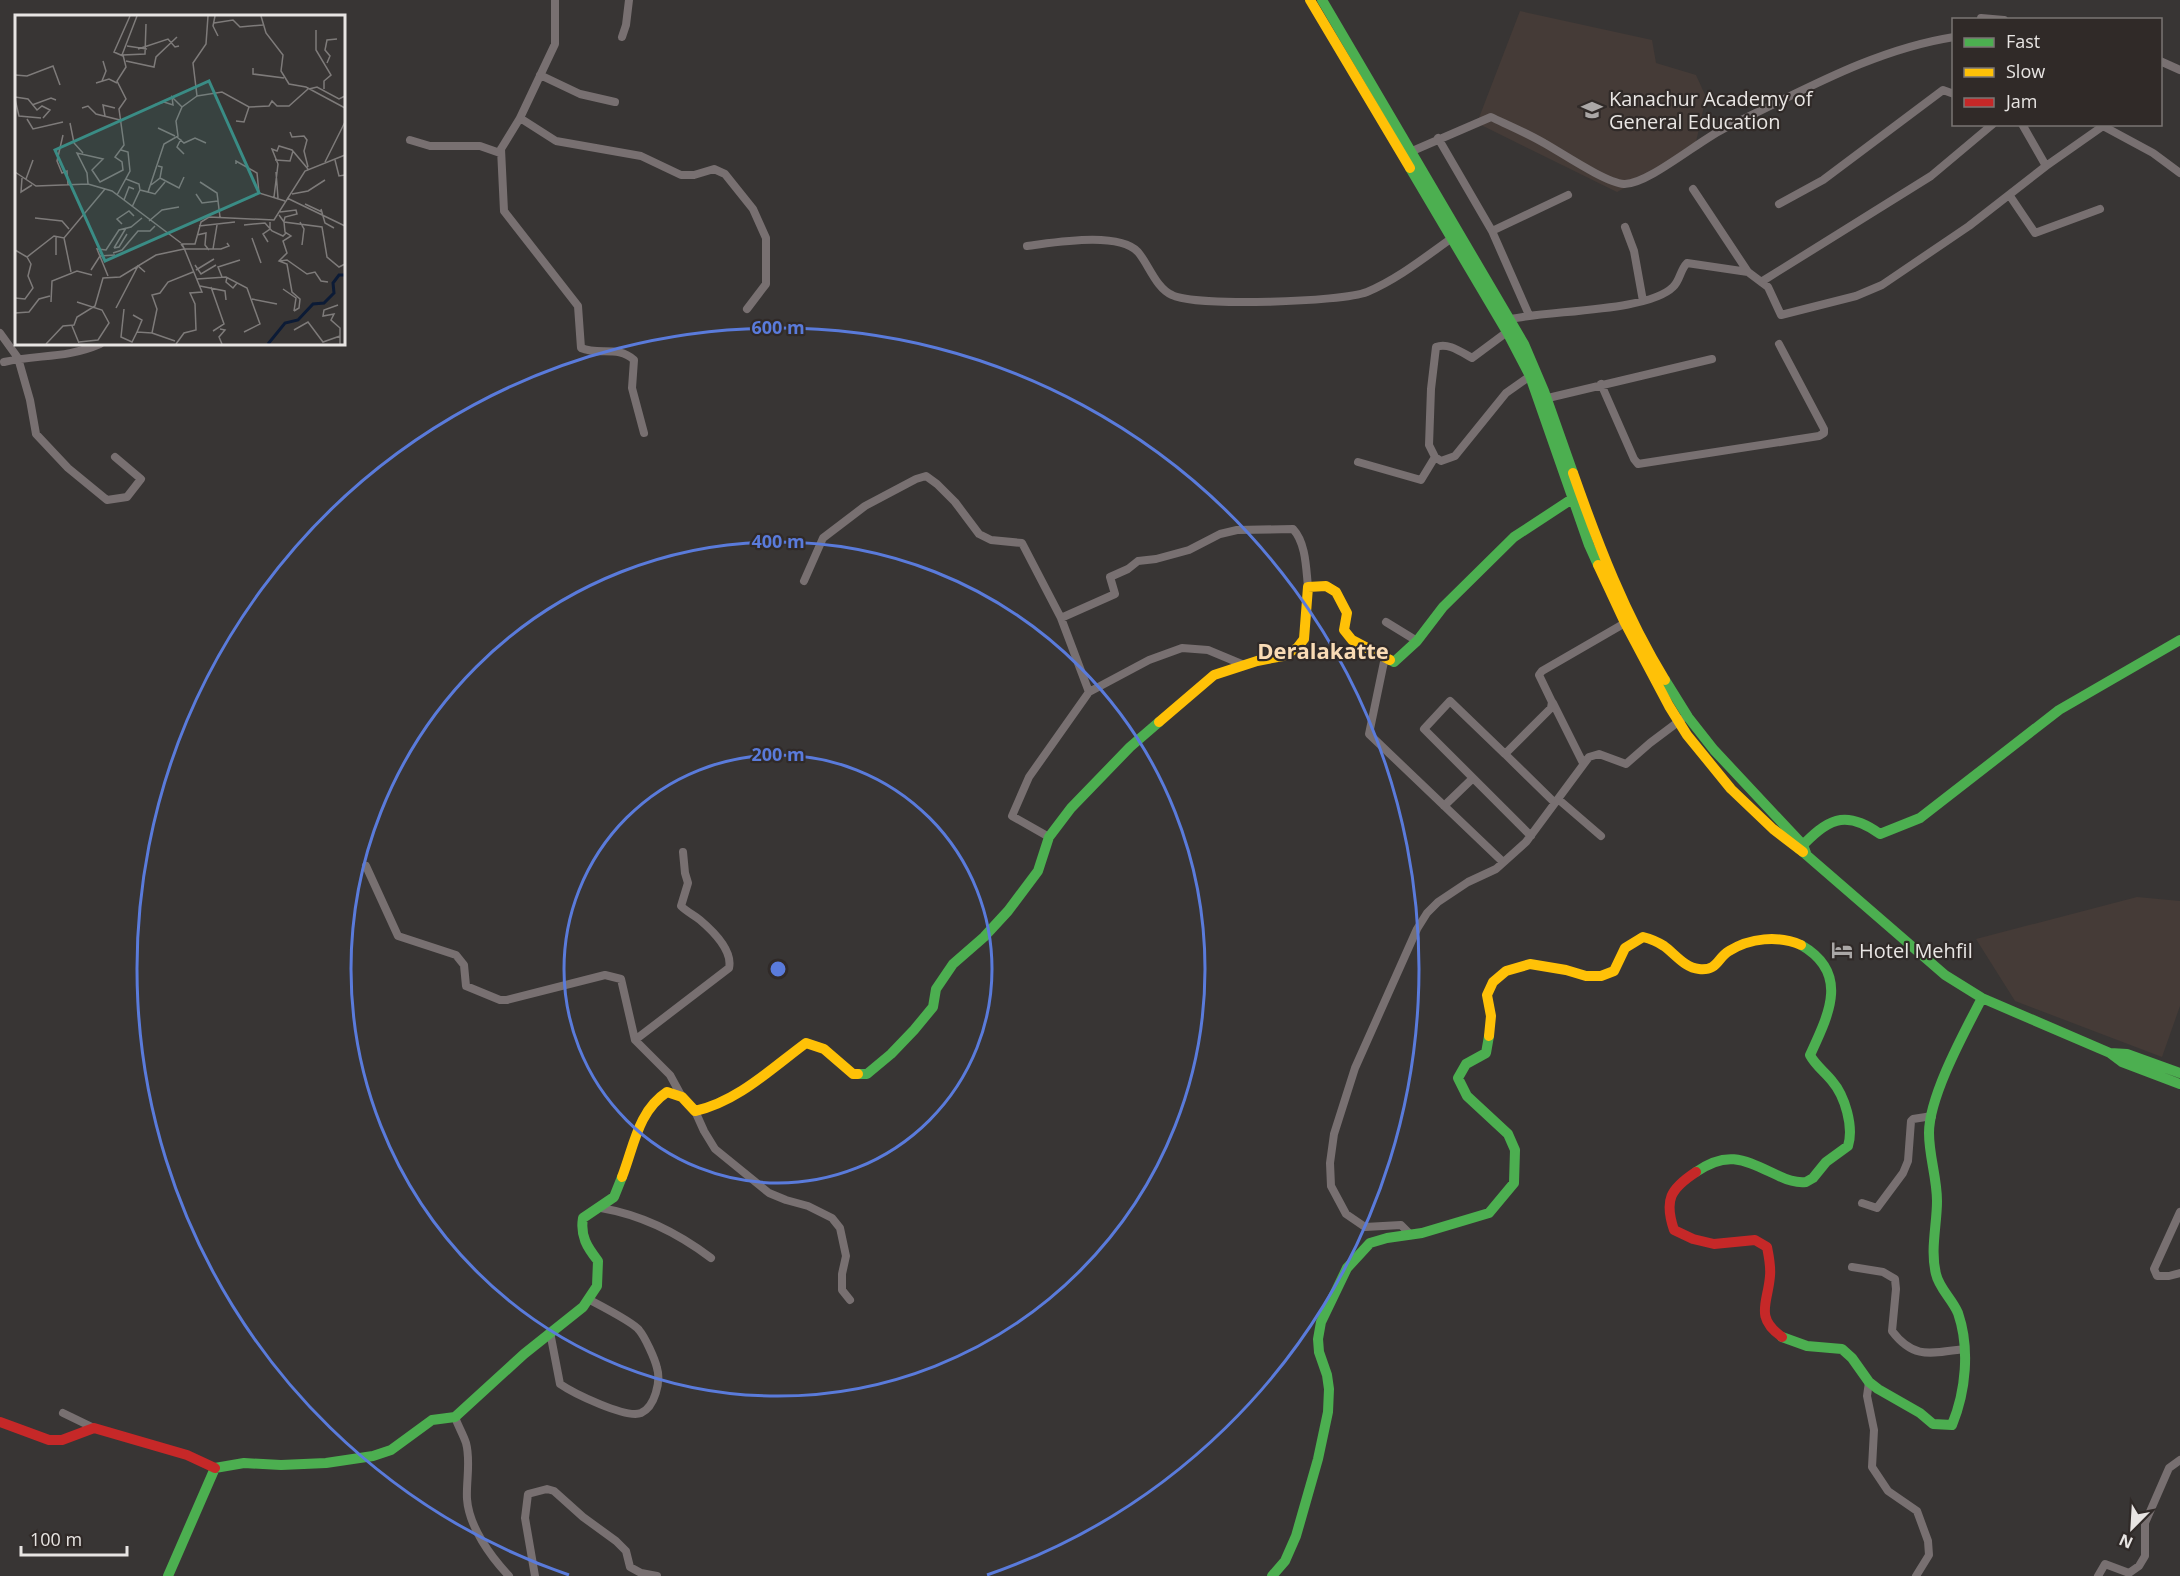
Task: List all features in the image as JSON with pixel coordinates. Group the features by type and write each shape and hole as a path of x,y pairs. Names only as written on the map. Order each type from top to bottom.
{"main road":[{"path":"1310,0 1410,152 1419,175 1452,238 1493,299 1510,318 1548,398 1589,544 1625,623 1683,719 1731,789 1773,829 1803,849 1945,975 1982,998 2110,1053 2122,1062 2180,1084"},
{"path":"1322,0 1359,73 1493,299 1530,376 1577,498 1624,601 1683,719"},
{"path":"0,1422 49,1440 62,1440 94,1428 187,1455 215,1468 244,1463 281,1465 326,1463 373,1456 390,1450 432,1420 455,1417 550,1332 583,1307 597,1286 598,1261 589,1250 581,1232 583,1218 601,1208 615,1196 648,1108 658,1096 667,1092 682,1097 695,1111 704,1111 717,1105 806,1043 824,1049 853,1074 867,1074 891,1054 933,1007 936,989 953,964 984,937 1008,911 1038,870 1049,837 1071,808 1130,747 1214,675 1283,656 1297,648 1304,639 1308,587 1326,586 1336,592 1347,613 1344,630 1352,640 1394,662 1417,641 1443,608 1515,537 1577,498"},
{"path":"1803,849 1820,828 1844,818 1857,820 1880,834 1920,818 2059,710 2180,640"},
{"path":"1272,1576 1285,1561 1296,1536 1317,1459 1328,1412 1329,1389 1327,1375 1318,1352 1321,1322 1347,1268 1370,1243 1422,1233 1488,1213 1514,1183 1515,1150 1508,1134 1467,1096 1458,1078 1466,1064 1486,1053 1491,1020 1487,994 1493,982 1506,971 1530,964 1586,976 1601,976 1614,971 1625,948 1643,937 1661,944 1686,965 1701,970 1721,962 1726,952 1759,939 1785,939 1805,948 1821,959 1832,985 1822,1030 1810,1058 1828,1075 1839,1091 1849,1126 1850,1143 1846,1149 1827,1160 1809,1181 1802,1183 1745,1161 1728,1158 1701,1168 1680,1182 1673,1192 1668,1206 1674,1230 1693,1239 1714,1244 1755,1240 1767,1246 1771,1277 1764,1311 1767,1322 1773,1330 1798,1344 1823,1349 1842,1349 1869,1382 1878,1389 1920,1413 1933,1424 1943,1426 1952,1425 1958,1414 1965,1363 1961,1327 1952,1300 1941,1287 1935,1270 1937,1196 1929,1132 1932,1116 1954,1051 1982,998"},
{"path":"2110,1053 2127,1054 2180,1073"},
{"path":"168,1576 215,1468"}],"street":[{"path":"410,140 430,146 480,146 500,153 520,118 555,44 555,0"},
{"path":"622,37 629,0"},
{"path":"1410,152 1437,138 1491,117 1607,178 1628,184 1649,176 1728,126 1830,76 1861,62 1920,42 1952,37"},
{"path":"2162,62 2180,70"},
{"path":"540,75 580,94 615,102"},
{"path":"1779,204 1823,180 1943,90 1952,94"},
{"path":"520,118 556,141 640,156 681,175 694,175 714,169 725,174 753,209 766,238 765,284 747,309"},
{"path":"1761,282 1930,176 1991,126"},
{"path":"2023,126 2046,166"},
{"path":"1693,189 1748,272 1768,287 1781,315 1856,296 1890,279 1969,226 2046,166 2103,126 2153,153 2180,173"},
{"path":"1437,138 1492,231 1529,315"},
{"path":"501,149 504,211 578,306 581,348 589,352 619,351 628,354 633,360 632,388 644,433"},
{"path":"1492,231 1568,195"},
{"path":"2010,196 2035,233 2100,210"},
{"path":"1625,227 1634,251 1643,301"},
{"path":"1027,246 1086,239 1124,244 1137,251 1165,290 1172,296 1190,300 1239,302 1339,298 1365,293 1392,280 1452,238"},
{"path":"1510,318 1622,306 1643,301 1664,294 1675,286 1681,269 1687,263 1748,272"},
{"path":"1507,332 1472,358 1448,345 1436,347 1431,389 1430,446 1435,457 1441,461 1455,456 1506,393 1530,376"},
{"path":"0,333 18,358 30,400 36,434 68,468 107,500 127,496 141,479 115,457"},
{"path":"1601,384 1634,459 1641,464 1819,436 1824,433 1824,429 1779,344"},
{"path":"4,362 18,358 63,356 97,345"},
{"path":"1548,398 1712,358"},
{"path":"1358,462 1421,480 1435,457"},
{"path":"804,581 823,538 865,506 926,476 956,502 979,534 991,540 1022,543 1060,618 1089,692"},
{"path":"1060,618 1115,594 1110,577 1128,569 1138,561 1156,559 1189,550 1220,534 1236,530 1293,529 1302,546 1308,587"},
{"path":"1386,622 1417,641"},
{"path":"1583,763 1539,675 1542,671 1625,623"},
{"path":"1049,837 1012,816 1029,777 1089,692 1149,660 1182,648 1208,650 1244,665"},
{"path":"1385,657 1369,734 1503,862"},
{"path":"1531,836 1424,729 1450,701 1557,801 1601,836"},
{"path":"1505,754 1546,715 1552,702"},
{"path":"1411,1235 1401,1226 1365,1227 1346,1214 1331,1186 1330,1163 1334,1134 1355,1068 1417,929 1438,902 1468,882 1496,868 1531,836 1588,757 1599,754 1626,764 1683,719"},
{"path":"1444,806 1472,779"},
{"path":"635,1040 729,968 730,962 724,946 701,921 681,906 688,883 684,873 683,852"},
{"path":"366,866 398,936 456,955 464,965 466,986 500,1000 507,1000 605,975 621,979 635,1040 670,1075 682,1097"},
{"path":"695,1111 715,1149 769,1193 808,1206 832,1218 840,1228 846,1256 842,1274 842,1290 850,1300"},
{"path":"1862,1203 1877,1208 1903,1173 1908,1161 1911,1121 1932,1116"},
{"path":"601,1208 639,1217 656,1224 694,1245 711,1258"},
{"path":"2180,1212 2154,1269 2157,1276 2180,1273"},
{"path":"1852,1267 1883,1272 1895,1279 1892,1331 1908,1349 1918,1352 1938,1352 1964,1349"},
{"path":"550,1332 560,1384 591,1401 632,1413 641,1413 650,1406 657,1386 658,1368 639,1329 588,1299"},
{"path":"1869,1382 1867,1395 1874,1430 1872,1467 1888,1491 1917,1510 1928,1541 1929,1556 1916,1576"},
{"path":"63,1413 94,1428"},
{"path":"455,1417 466,1445 467,1498 470,1513 484,1546 494,1561 509,1576"},
{"path":"2098,1576 2105,1564 2129,1573 2139,1566 2145,1556 2145,1523 2169,1468 2180,1460"},
{"path":"535,1576 525,1518 528,1494 547,1490 554,1491 583,1517 616,1540 626,1551 630,1567 641,1574 657,1576"}],"shaded area":[{"name":"Kanachur Academy of General Education","path":"1520,11 1652,40 1656,63 1696,75 1706,97 1694,151 1617,192 1477,123"},
{"path":"2137,897 2180,901 2180,1006 2162,1057 2015,1001 1976,939"}],"traffic: fast":[{"path":"1322,0 1524,344 1544,391 1573,473"},
{"path":"1410,168 1507,332 1530,376 1598,565"},
{"path":"1390,660 1394,662 1417,641 1443,607 1514,537 1572,499 1581,496"},
{"path":"1799,849 1818,831 1836,821 1856,821 1880,834 1920,818 2059,710 2180,640"},
{"path":"1665,680 1688,717 1714,750 1803,845 1806,853"},
{"path":"858,1074 867,1074 891,1054 914,1030 933,1007 936,989 953,964 984,937 1008,911 1038,871 1049,837 1071,808 1130,747 1159,722"},
{"path":"1803,852 1945,975 1982,998 2110,1053 2122,1062 2180,1084"},
{"path":"1696,1172 1708,1165 1728,1159 1747,1162 1788,1180 1806,1182 1813,1178 1826,1162 1848,1146 1849,1121 1841,1095 1810,1055 1828,1010 1831,995 1830,981 1826,968 1816,956 1801,945"},
{"path":"1782,1337 1807,1346 1842,1349 1852,1358 1869,1382 1878,1389 1920,1413 1933,1424 1952,1425 1963,1384 1964,1340 1958,1313 1940,1284 1934,1265 1937,1192 1929,1133 1941,1083 1982,998"},
{"path":"1272,1576 1285,1561 1296,1536 1318,1459 1328,1412 1329,1389 1319,1352 1318,1339 1321,1322 1347,1268 1370,1243 1422,1233 1489,1213 1514,1183 1515,1150 1508,1134 1467,1096 1458,1078 1466,1064 1486,1053 1489,1036"},
{"path":"2110,1053 2127,1054 2180,1073"},
{"path":"168,1576 215,1468 244,1463 281,1465 326,1463 373,1456 391,1450 432,1420 455,1417 524,1354 583,1307 597,1286 598,1261 585,1241 583,1218 614,1197 622,1177"}],"traffic: slow":[{"path":"1310,0 1410,168"},
{"path":"1573,473 1613,579 1637,630 1665,680"},
{"path":"1598,565 1625,623 1687,735 1731,789 1773,829 1803,852"},
{"path":"1159,722 1214,675 1257,661 1283,656 1297,648 1304,639 1308,587 1326,586 1336,592 1347,613 1344,630 1352,640 1390,660"},
{"path":"1489,1036 1491,1016 1487,995 1493,982 1506,971 1530,964 1586,976 1601,976 1614,971 1625,948 1643,937 1662,945 1685,963 1699,969 1714,966 1729,951 1746,943 1774,939 1801,945"},
{"path":"622,1177 643,1119 649,1109 667,1092 682,1097 695,1111 710,1107 754,1083 806,1043 824,1049 853,1074 858,1074"}],"traffic: jam":[{"path":"1696,1172 1680,1184 1672,1196 1670,1211 1674,1230 1693,1239 1714,1244 1755,1240 1767,1247 1770,1272 1765,1316 1773,1330 1782,1337"},
{"path":"0,1422 49,1440 62,1440 94,1428 187,1455 215,1468"}],"place":[{"name":"Kanachur Academy of General Education","path":"1592,110"},
{"name":"Hotel Mehfil","path":"1842,950"}],"district":[{"name":"Deralakatte","path":"1323,650"}]}
